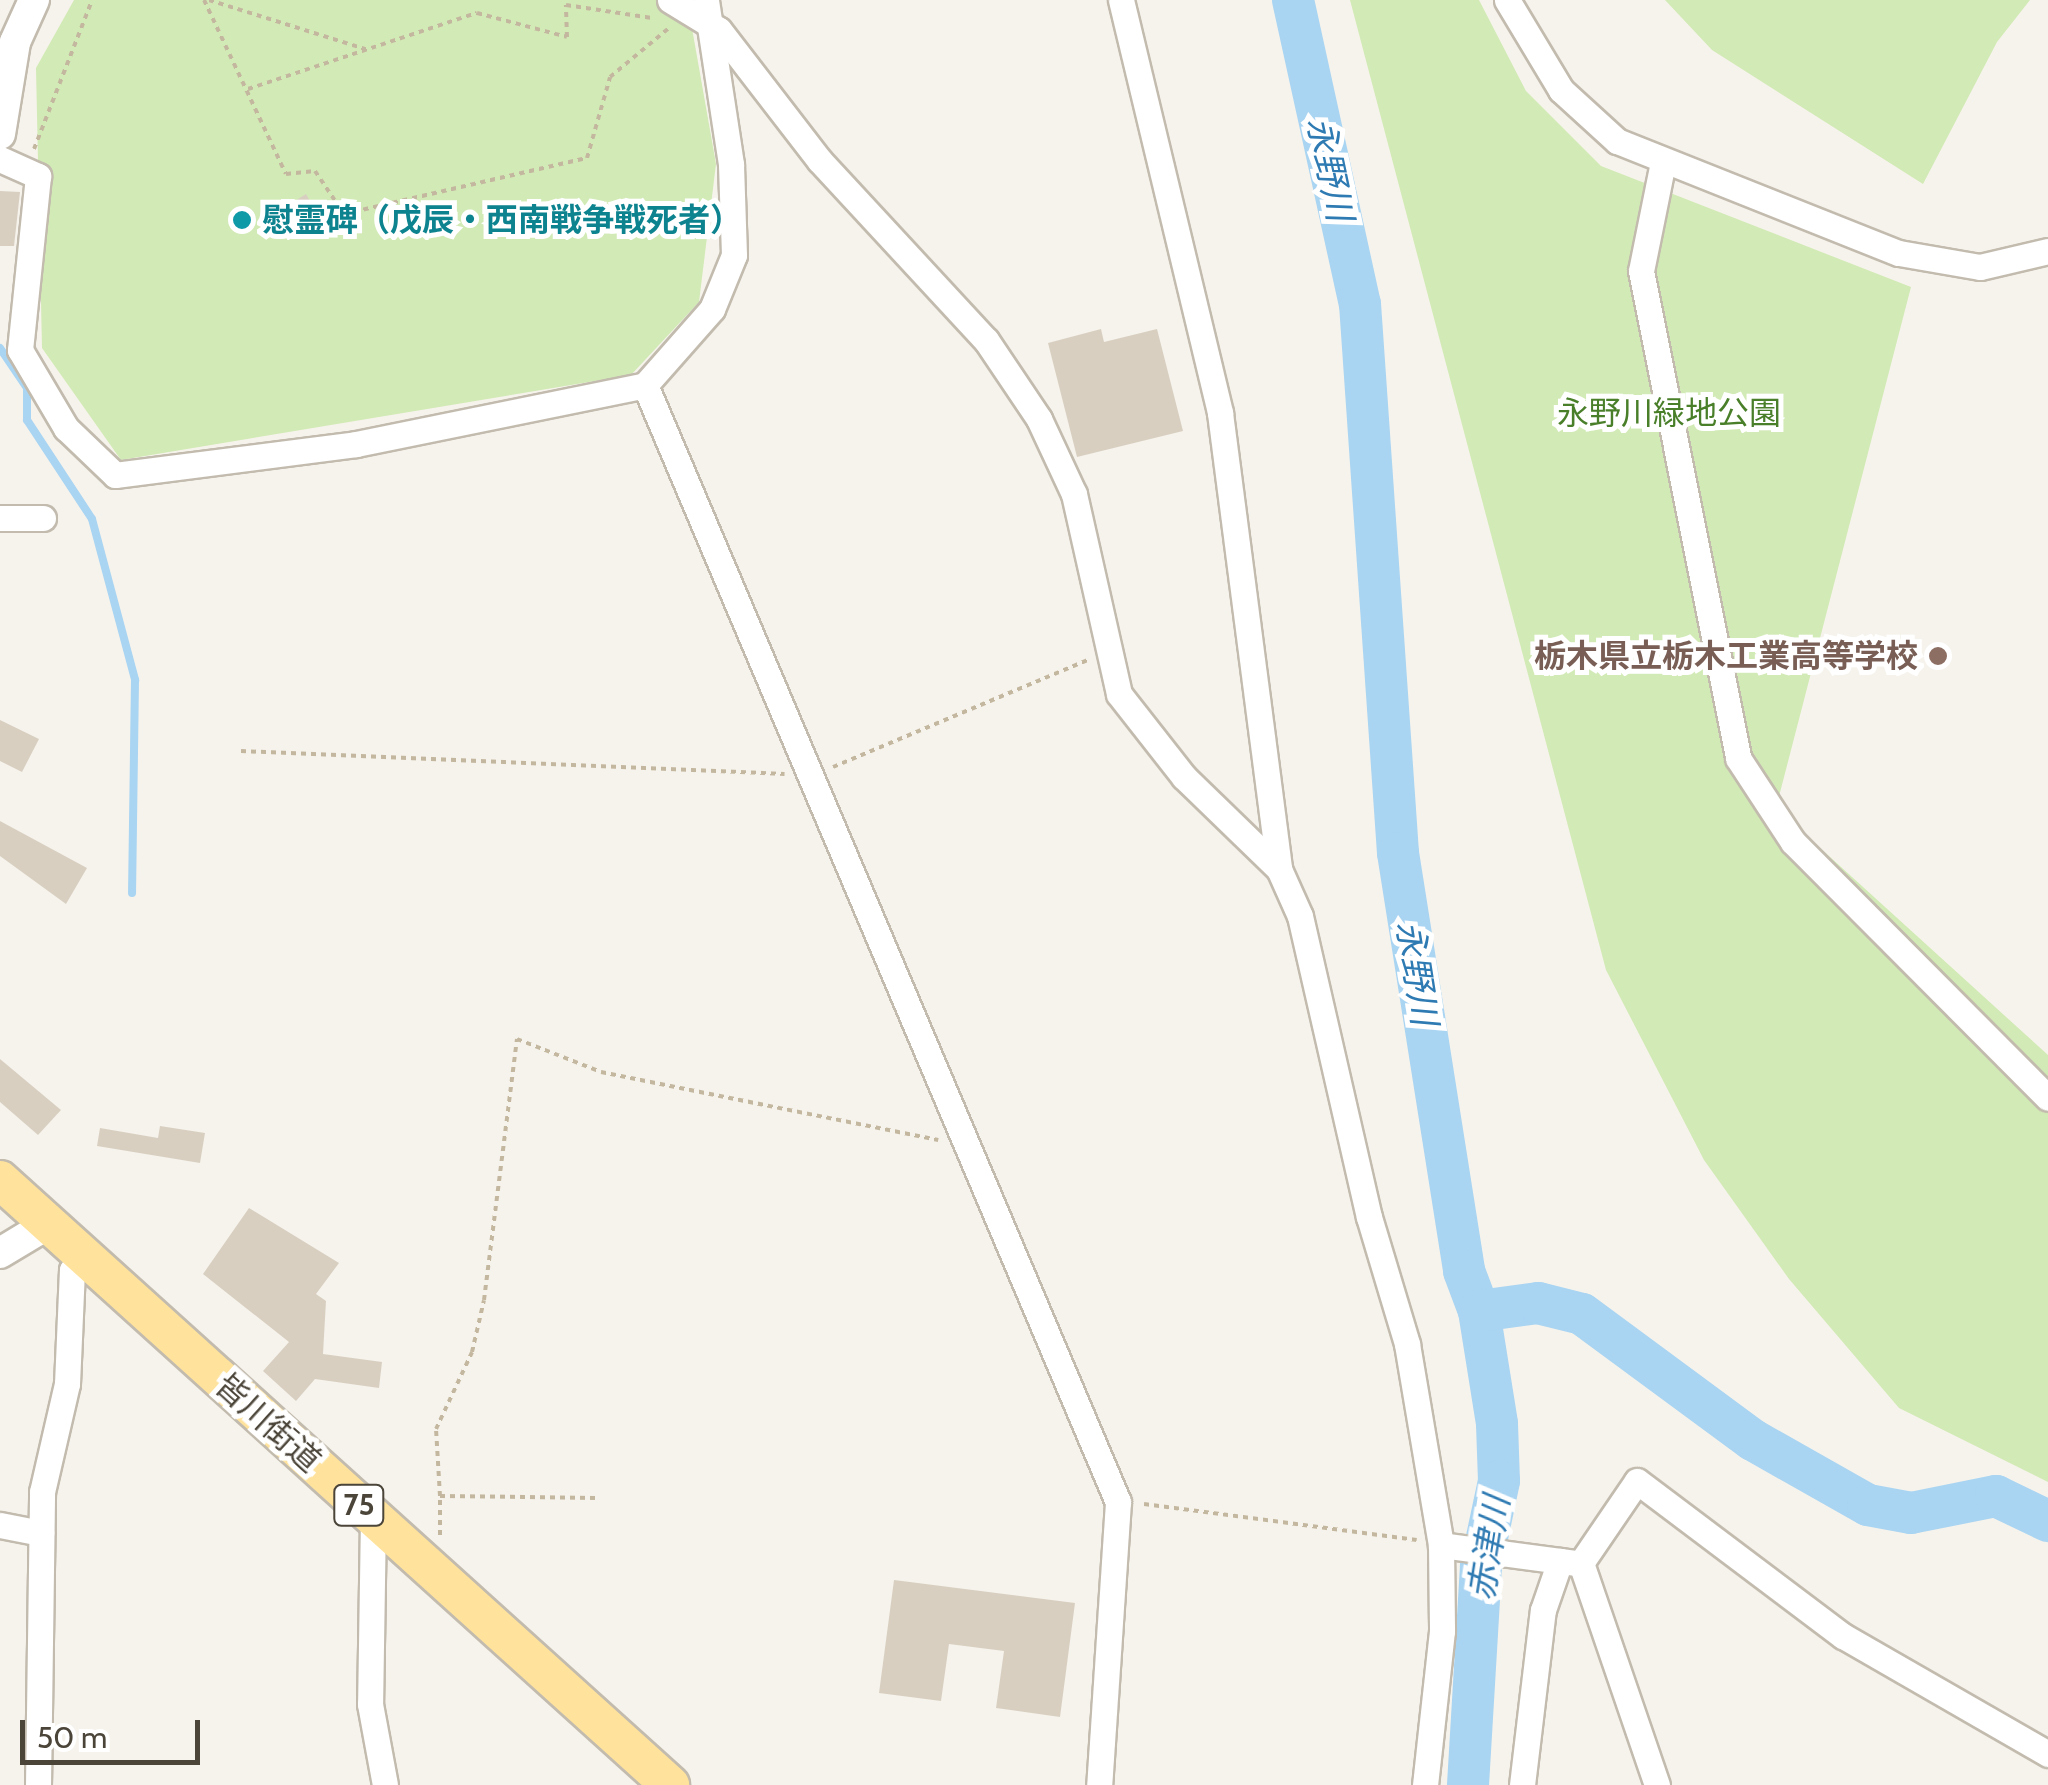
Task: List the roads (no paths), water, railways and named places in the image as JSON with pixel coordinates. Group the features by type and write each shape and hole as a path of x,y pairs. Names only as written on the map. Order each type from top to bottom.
{"main road":[{"name":"皆川街道","path":"0,1180 670,1785"}],"street":[{"path":"0,134 15,42 34,0"},
{"path":"670,0 706,10 895,248 986,340 1039,419 1074,494 1105,653 1141,728 1250,849 1279,869"},
{"path":"1121,0 1220,413 1279,869 1300,916 1368,1216 1408,1344 1446,1547 1442,1631 1425,1785"},
{"path":"1507,0 1591,124 1663,162 1899,252 1980,267 2048,252"},
{"path":"11,164 38,176 20,350 66,428 116,476 356,444 645,385 712,310 734,255 731,164 706,10"},
{"path":"1663,162 1640,271 1738,758 1793,842 2048,1098"},
{"path":"645,385 1118,1502 1099,1785"},
{"path":"0,518 43,518"},
{"path":"0,1253 48,1224"},
{"path":"38,1785 40,1533 67,1384 72,1270 86,1258"},
{"path":"1522,1785 1543,1610 1570,1562 1636,1481 1843,1636 2048,1754"},
{"path":"373,1518 370,1704 385,1785"},
{"path":"0,1525 40,1533"},
{"path":"1446,1547 1570,1562"},
{"path":"1570,1562 1657,1785"}],"waterway":[{"name":"永野川","path":"1293,0 1360,304 1398,853 1464,1271 1479,1311 1497,1424 1499,1481 1481,1566 1468,1785"},
{"path":"0,348 27,388 27,420 92,519 135,680 132,893"},
{"name":"永野川","path":"1479,1311 1538,1303 1582,1314 1753,1440 1868,1505 1911,1513 1996,1496 2048,1521"}],"place":[{"name":"慰霊碑（戊辰・西南戦争戦死者）","path":"242,220"},
{"name":"栃木県立栃木工業高等学校","path":"1938,656"}],"park label":[{"name":"永野川緑地公園","path":"1669,413"}],"water label":[{"name":"赤津川","path":"1489,1548"}]}
